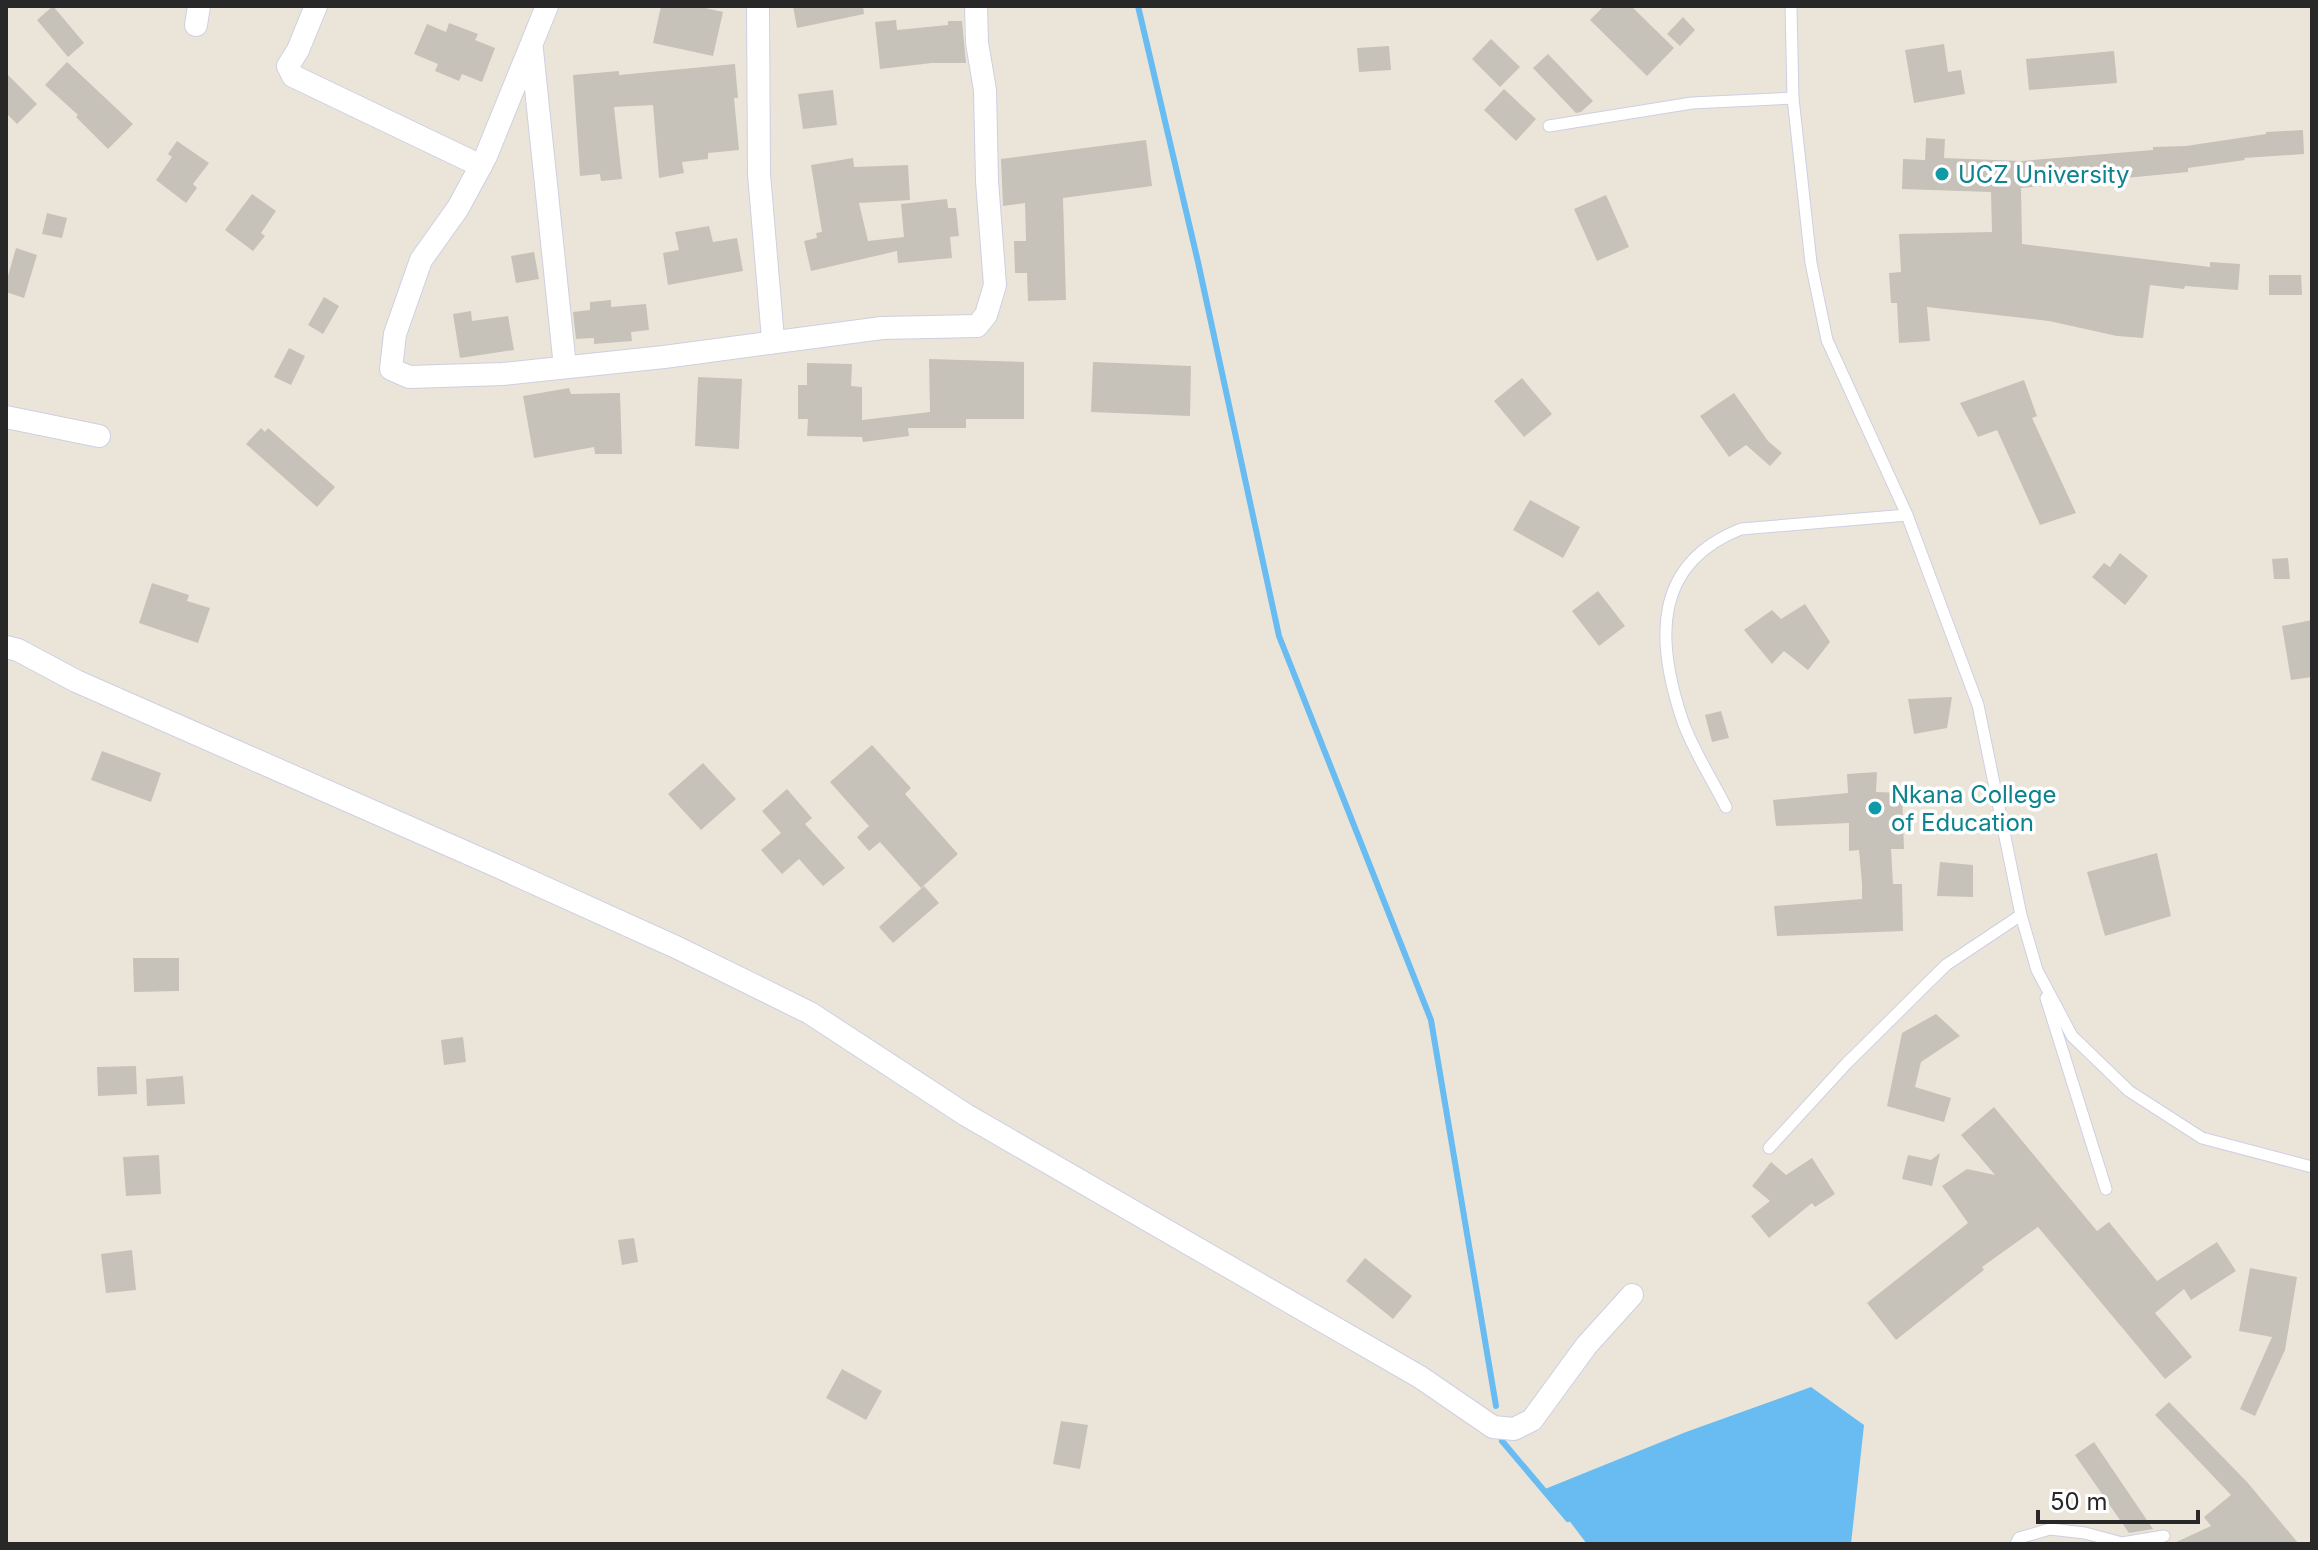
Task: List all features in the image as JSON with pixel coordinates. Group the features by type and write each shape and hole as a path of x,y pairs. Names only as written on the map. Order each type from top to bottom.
{"street":[{"path":"316,6 288,66 293,76 481,166"},
{"path":"547,6 481,166 458,208 421,260 395,334 391,369 409,377 503,374 882,328 977,326 986,315 995,285 987,181 985,90 977,43 976,6"},
{"path":"758,6 759,174 773,339 770,343"},
{"path":"531,46 565,367"},
{"path":"6,417 99,436"},
{"path":"6,647 18,650 76,681 678,948 810,1013 966,1115 1420,1377 1493,1427 1514,1429 1532,1420 1586,1346 1632,1295"}],"lane":[{"path":"1791,6 1793,98 1811,263 1827,340 1907,515 1978,705 2021,915 2106,1189"},
{"path":"1549,126 1692,103 1793,98"},
{"path":"1726,807 1682,721 1666,648 1664,629 1679,577 1698,552 1741,529 1907,515"},
{"path":"1769,1148 1846,1064 1946,965 2021,915"},
{"path":"2037,970 2072,1036 2129,1091 2202,1138 2312,1167"},
{"path":"2016,1544 2019,1538 2050,1529 2085,1533 2122,1543 2164,1536"}],"water":[{"path":"1811,1387 1864,1425 1851,1544 1587,1544 1545,1489 1686,1432"}],"building":[{"path":"53,6 84,43 68,57 37,20"},
{"path":"661,6 696,6 723,12 713,56 653,43"},
{"path":"793,6 863,6 864,14 797,28"},
{"path":"1604,6 1631,6 1674,48 1647,76 1590,20"},
{"path":"1683,17 1695,30 1680,46 1667,34"},
{"path":"896,20 897,30 962,21 966,63 880,69 875,22"},
{"path":"449,23 478,34 475,40 495,48 482,82 462,74 459,81 435,71 438,64 414,54 427,24 446,32"},
{"path":"1491,39 1520,67 1500,87 1472,59"},
{"path":"1944,44 1948,72 1961,70 1965,94 1914,103 1905,50"},
{"path":"1389,46 1391,70 1359,72 1357,48"},
{"path":"2114,51 2117,83 2029,90 2026,59"},
{"path":"1548,54 1593,101 1581,112 1576,113 1533,68"},
{"path":"67,62 133,124 108,149 76,117 78,115 45,85"},
{"path":"735,64 738,98 734,98 739,150 708,153 708,159 682,162 684,173 659,178 653,105 614,107 622,179 601,181 600,174 580,176 573,75 619,71 619,75"},
{"path":"6,73 37,104 17,124 6,113"},
{"path":"1504,89 1536,119 1516,141 1484,110"},
{"path":"833,90 837,125 803,129 798,94"},
{"path":"2303,130 2304,154 2244,158 2188,168 2188,172 2021,188 2022,244 2210,267 2210,262 2240,264 2238,290 2150,285 2143,338 2117,336 2049,321 1927,307 1930,341 1899,343 1897,303 1891,303 1889,273 1901,272 1899,234 1992,232 1991,192 1902,189 1903,159 1925,160 1926,138 1945,139 1944,158 2021,161 2153,150 2153,147 2186,146 2266,132"},
{"path":"1146,140 1152,186 1063,198 1066,300 1028,301 1027,273 1015,273 1014,241 1026,241 1025,203 1003,206 1001,159"},
{"path":"177,141 209,163 193,184 197,188 186,203 156,180 172,157 168,154"},
{"path":"853,158 854,167 908,165 910,200 859,203 868,241 904,237 901,204 947,199 948,208 956,208 959,236 950,237 952,258 898,263 897,251 811,271 804,241 817,238 816,233 822,232 811,165"},
{"path":"252,194 276,211 261,233 265,236 253,251 225,230"},
{"path":"1606,195 1629,247 1597,261 1574,209"},
{"path":"47,213 67,218 62,238 42,234"},
{"path":"709,226 713,242 737,238 743,271 668,285 663,253 679,250 675,232"},
{"path":"16,248 37,255 24,298 6,292"},
{"path":"534,252 539,279 516,283 511,256"},
{"path":"2269,275 2301,275 2302,295 2269,295"},
{"path":"324,297 339,306 323,334 308,325"},
{"path":"611,300 611,307 646,304 649,330 631,332 632,341 594,344 594,338 576,339 573,312 590,310 590,302"},
{"path":"471,311 472,321 508,316 514,350 460,358 453,314"},
{"path":"289,348 305,356 291,385 274,377"},
{"path":"929,359 1024,362 1024,419 966,419 966,428 908,428 909,436 863,442 862,437 807,436 808,419 798,419 798,385 807,385 807,363 852,364 851,386 862,387 862,420 930,412"},
{"path":"1093,362 1191,366 1190,416 1091,412"},
{"path":"698,377 742,379 739,449 695,446"},
{"path":"1522,378 1552,414 1524,437 1494,401"},
{"path":"2024,380 2037,416 2032,418 2076,513 2040,525 1997,430 1978,437 1960,403"},
{"path":"569,388 571,394 620,393 622,454 595,454 594,447 534,458 523,396"},
{"path":"1734,393 1768,441 1782,453 1770,466 1746,445 1729,457 1700,416"},
{"path":"261,428 265,432 268,428 335,487 317,507 246,444"},
{"path":"1530,500 1580,527 1563,558 1513,530"},
{"path":"2120,553 2148,576 2125,605 2092,577 2104,563 2110,567"},
{"path":"2288,558 2290,579 2274,579 2272,559"},
{"path":"152,583 189,595 187,601 210,608 198,643 139,623"},
{"path":"1598,591 1625,626 1599,646 1572,611"},
{"path":"1805,604 1830,642 1808,670 1784,651 1772,664 1744,630 1772,610 1781,619"},
{"path":"2312,620 2312,677 2291,680 2282,626"},
{"path":"1952,697 1947,728 1914,734 1908,699"},
{"path":"1721,711 1729,738 1712,742 1705,715"},
{"path":"872,745 911,788 905,794 958,854 921,888 880,842 869,851 857,837 869,826 830,782"},
{"path":"102,751 161,773 151,802 91,780"},
{"path":"703,763 736,799 701,830 668,794"},
{"path":"1877,772 1876,792 1902,793 1904,849 1891,849 1893,884 1902,884 1903,931 1777,936 1774,906 1862,899 1862,884 1859,850 1849,851 1849,823 1776,826 1773,800 1848,793 1847,774"},
{"path":"787,789 812,818 805,824 845,868 823,886 799,859 782,874 761,850 781,833 762,811"},
{"path":"2157,853 2171,916 2105,936 2087,872"},
{"path":"1940,862 1973,865 1973,897 1937,896"},
{"path":"924,886 939,903 893,943 879,927"},
{"path":"133,958 179,958 179,991 134,992"},
{"path":"1936,1014 1960,1036 1921,1062 1915,1087 1951,1098 1944,1122 1887,1106 1902,1033"},
{"path":"463,1037 466,1062 444,1065 441,1040"},
{"path":"136,1066 137,1094 98,1096 97,1067"},
{"path":"183,1076 185,1104 147,1106 146,1079"},
{"path":"1994,1107 2097,1231 2109,1222 2157,1281 2217,1242 2236,1271 2191,1300 2184,1289 2155,1313 2192,1357 2165,1379 2038,1227 1982,1267 1984,1270 1896,1340 1867,1303 1968,1223 1942,1186 1967,1169 1995,1175 1961,1135"},
{"path":"1940,1153 1932,1186 1902,1179 1908,1155 1931,1160"},
{"path":"159,1155 161,1194 126,1196 123,1157"},
{"path":"1812,1158 1835,1194 1815,1207 1812,1203 1769,1238 1751,1216 1770,1201 1752,1186 1771,1162 1786,1175"},
{"path":"634,1238 638,1262 622,1265 618,1240"},
{"path":"132,1250 136,1290 106,1293 101,1254"},
{"path":"1365,1258 1412,1296 1393,1319 1346,1281"},
{"path":"2250,1268 2297,1277 2285,1350 2255,1416 2240,1409 2272,1337 2239,1331"},
{"path":"842,1369 882,1391 866,1420 826,1398"},
{"path":"2169,1402 2247,1482 2299,1544 2172,1544 2211,1526 2204,1517 2231,1495 2155,1415"},
{"path":"1061,1421 1088,1425 1080,1469 1053,1464"},
{"path":"2094,1442 2153,1529 2129,1533 2075,1455"}],"waterway":[{"path":"1138,6 1198,262 1279,636 1431,1020 1496,1406"},
{"path":"1502,1441 1568,1519"}],"place":[{"name":"UCZ University","path":"1942,174"},
{"name":"Nkana College of Education","path":"1875,808"}]}
